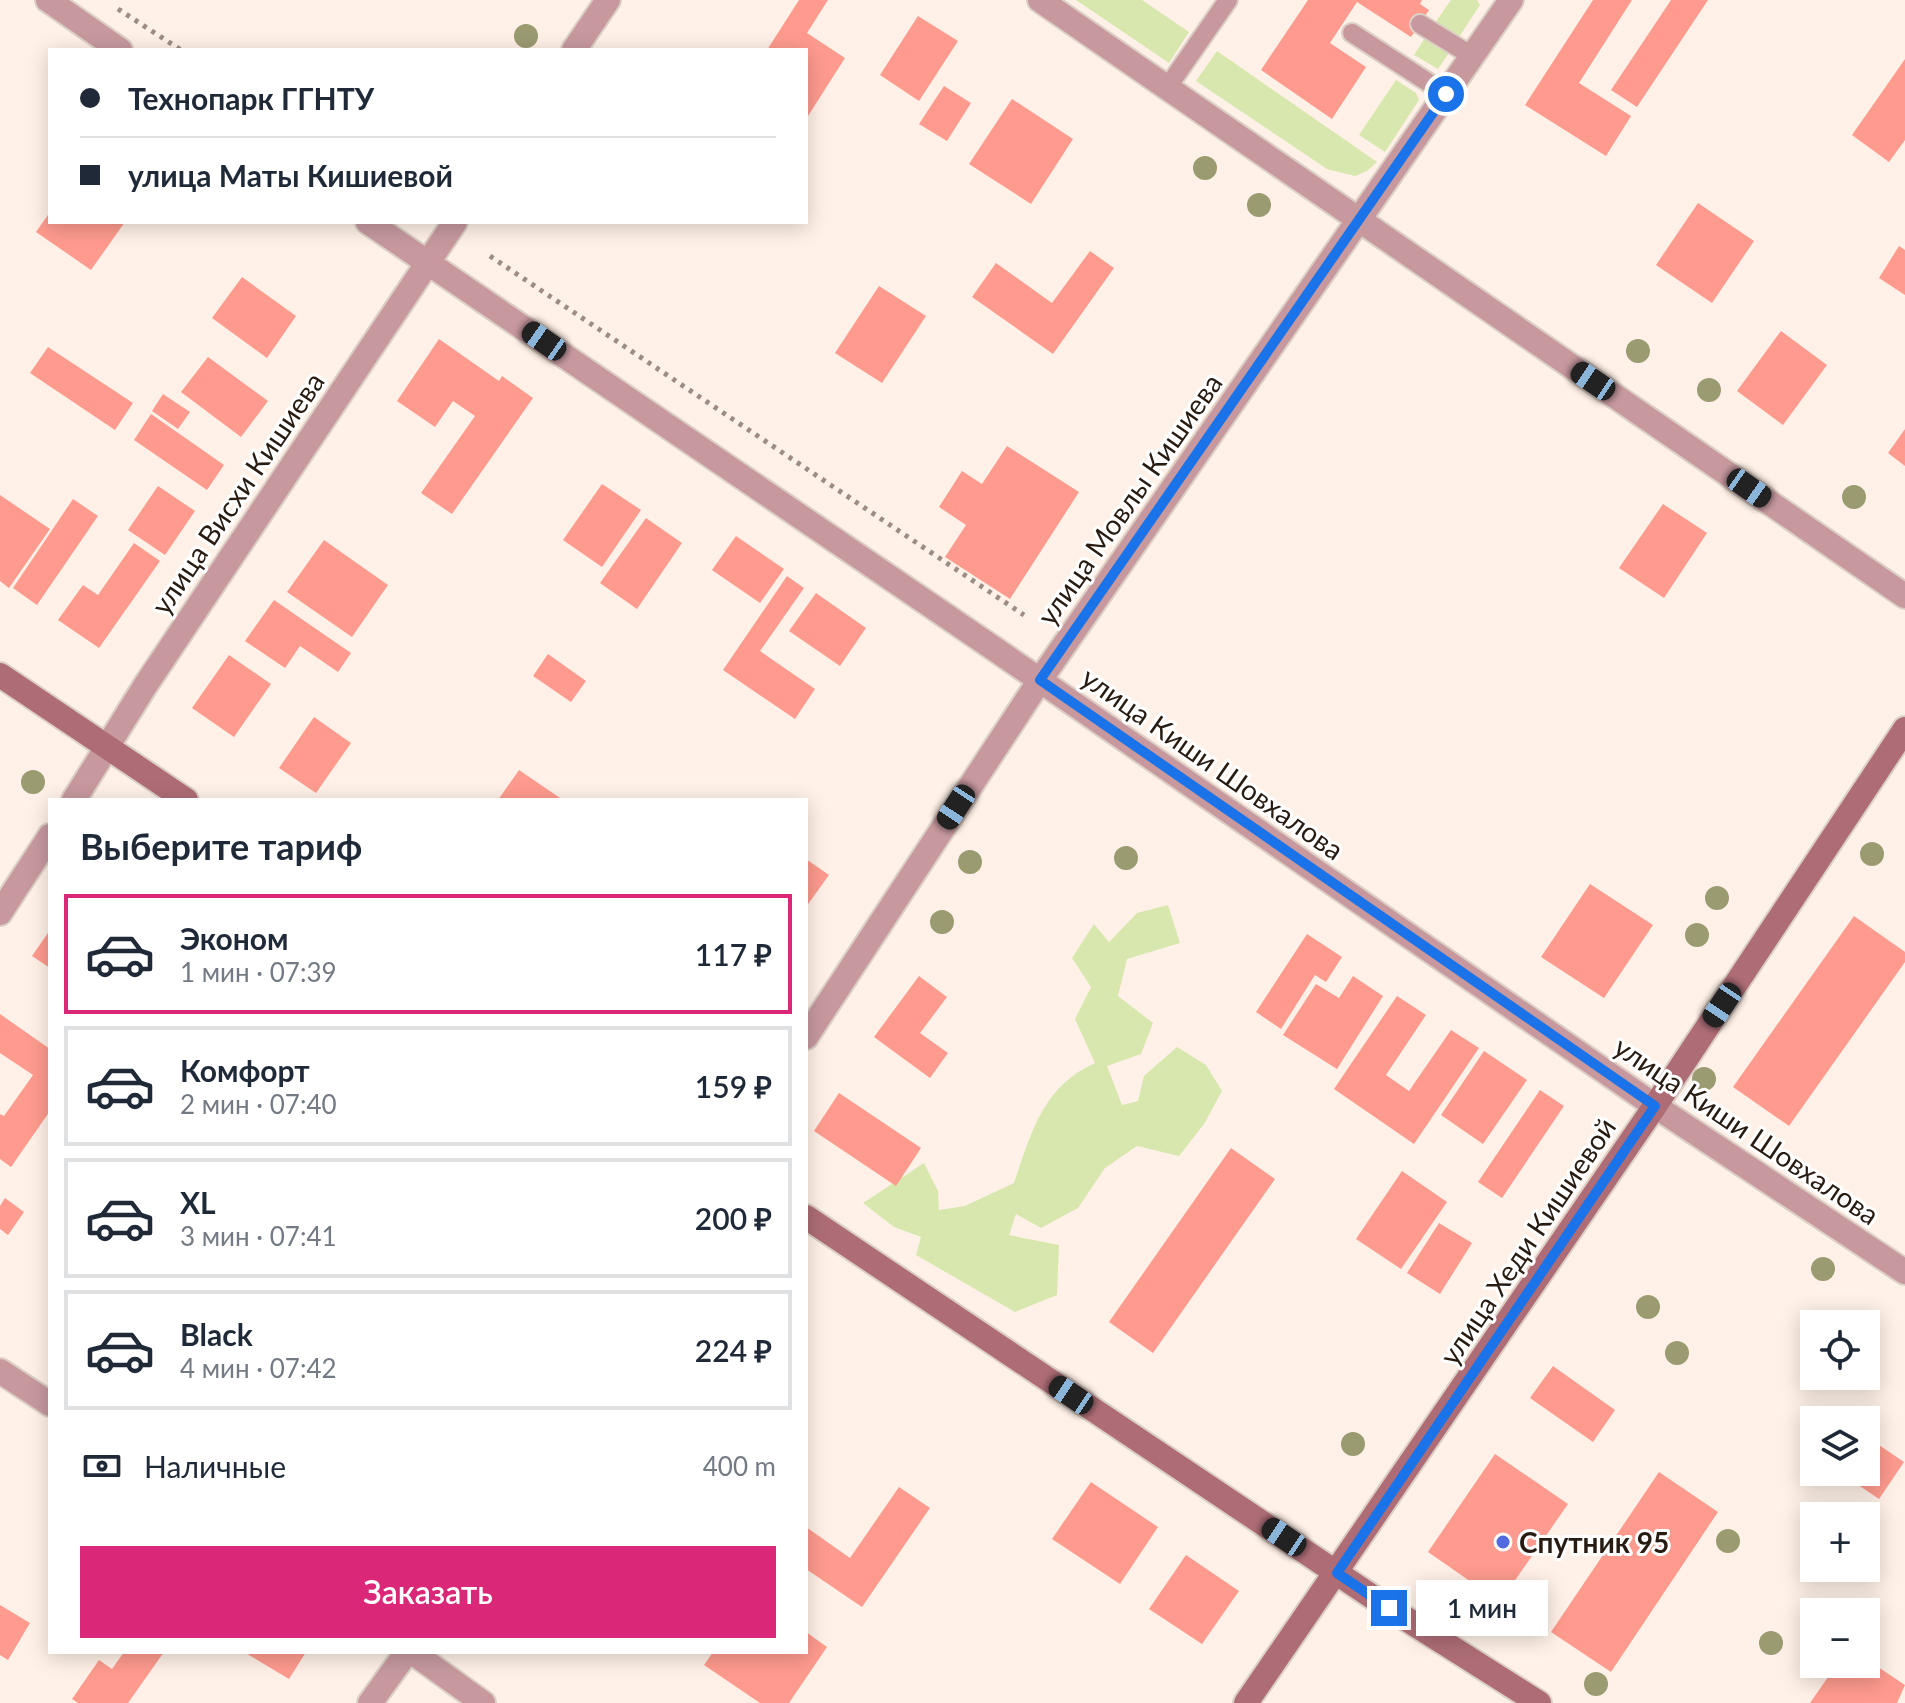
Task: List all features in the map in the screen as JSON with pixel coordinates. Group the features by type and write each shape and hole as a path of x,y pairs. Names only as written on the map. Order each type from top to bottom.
{"main road":[{"path":"0,675 183,798"},
{"name":"улица Хеди Кишиевой","path":"1246,1703 1655,1106 1905,729"},
{"path":"808,1218 1337,1573 1539,1703"}],"street":[{"path":"48,0 117,48"},
{"path":"575,48 608,0"},
{"path":"1040,0 1905,596"},
{"name":"улица Мовлы Кишиева","path":"808,1034 1040,680 1508,1"},
{"name":"улица Киши Шовхалова","path":"371,224 1040,680 1655,1106 1905,1272"},
{"name":"улица Висхи Кишиева","path":"75,798 145,686 454,224"},
{"path":"0,913 48,839"},
{"path":"0,1371 48,1403"},
{"path":"370,1703 407,1654"},
{"path":"412,1654 483,1703"}],"lane":[{"path":"1167,88 1228,0"},
{"path":"1420,24 1472,56"},
{"path":"1352,33 1446,94"}],"path":[{"path":"114,6 178,48"},
{"path":"490,256 1024,615"}],"green space":[{"path":"1076,0 1142,0 1189,32 1169,63"},
{"path":"1451,0 1477,0 1480,5 1459,37 1435,23"},
{"path":"1426,36 1449,53 1438,69 1414,55"},
{"path":"1217,51 1377,162 1355,176 1327,169 1196,81"},
{"path":"1396,80 1416,93 1419,100 1385,152 1359,135"},
{"path":"1168,905 1180,943 1127,959 1118,996 1153,1023 1141,1054 1107,1066 1122,1105 1138,1101 1144,1076 1177,1047 1206,1065 1222,1091 1204,1124 1179,1156 1137,1146 1105,1168 1078,1208 1041,1228 1016,1214 1009,1235 1059,1245 1057,1295 1015,1312 916,1255 921,1237 894,1227 863,1203 924,1163 938,1191 939,1210 965,1206 1014,1183 1033,1129 1051,1098 1063,1084 1095,1063 1075,1019 1091,987 1072,958 1094,924 1109,942 1137,913"}],"building":[{"path":"799,0 828,0 807,33 845,58 808,116 808,48 768,48"},
{"path":"1308,0 1422,0 1420,4 1429,10 1411,37 1357,2 1330,43 1366,67 1332,119 1261,70"},
{"path":"1593,0 1632,0 1579,83 1631,116 1606,156 1525,105"},
{"path":"1671,0 1708,0 1637,107 1611,90"},
{"path":"918,16 958,41 919,101 880,75"},
{"path":"1905,59 1905,140 1889,162 1852,135"},
{"path":"944,86 971,103 947,141 919,124"},
{"path":"1012,99 1073,139 1031,204 969,164"},
{"path":"1698,203 1754,241 1712,303 1656,265"},
{"path":"48,215 48,224 124,224 91,270 36,232"},
{"path":"1899,246 1905,250 1905,295 1879,278"},
{"path":"1090,251 1114,268 1053,354 972,297 996,263 1052,303"},
{"path":"242,277 296,316 267,358 212,318"},
{"path":"879,286 926,316 882,383 835,353"},
{"path":"1781,331 1827,365 1783,425 1737,391"},
{"path":"439,339 499,381 502,376 533,398 452,514 421,493 475,416 453,401 435,427 397,401"},
{"path":"48,347 133,403 115,430 30,373"},
{"path":"208,357 268,401 241,437 181,392"},
{"path":"163,394 190,412 178,429 152,411"},
{"path":"151,414 224,465 207,490 134,440"},
{"path":"1905,429 1905,466 1888,453"},
{"path":"1007,446 1079,492 1010,599 945,557 966,525 939,507 962,471 982,484"},
{"path":"602,484 641,510 602,567 563,540"},
{"path":"158,486 195,511 165,555 128,530"},
{"path":"0,495 50,529 9,588 0,581"},
{"path":"73,499 98,516 37,605 13,588"},
{"path":"1663,504 1707,533 1664,598 1619,568"},
{"path":"646,518 682,543 637,609 600,583"},
{"path":"736,536 784,569 760,603 712,570"},
{"path":"324,540 388,585 352,637 287,592"},
{"path":"134,543 160,561 99,648 58,620 83,585 98,595"},
{"path":"787,576 804,588 760,651 815,689 795,719 723,670"},
{"path":"816,593 866,628 840,666 789,631"},
{"path":"274,600 351,653 338,672 300,646 285,668 245,641"},
{"path":"548,654 586,681 571,702 533,676"},
{"path":"229,655 271,684 234,737 192,708"},
{"path":"314,717 351,743 316,793 279,768"},
{"path":"519,770 560,798 499,798"},
{"path":"808,860 829,875 808,904"},
{"path":"1590,884 1653,925 1604,998 1541,957"},
{"path":"1854,916 1905,952 1905,962 1789,1126 1733,1087"},
{"path":"48,933 48,967 32,956"},
{"path":"1307,934 1342,957 1326,982 1315,975 1281,1029 1256,1012"},
{"path":"919,976 947,997 920,1033 948,1053 930,1078 874,1037"},
{"path":"1353,976 1383,996 1337,1069 1283,1035 1316,984 1339,998"},
{"path":"1397,996 1426,1015 1386,1075 1409,1091 1451,1030 1479,1048 1414,1144 1334,1089"},
{"path":"0,1014 48,1048 48,1114 11,1167 0,1159 0,1114 4,1116 33,1075 0,1053"},
{"path":"1484,1051 1527,1080 1483,1144 1441,1115"},
{"path":"1540,1090 1564,1106 1502,1198 1478,1182"},
{"path":"839,1093 921,1148 896,1186 814,1131"},
{"path":"1231,1148 1275,1179 1153,1353 1109,1322"},
{"path":"1402,1171 1447,1202 1401,1269 1356,1239"},
{"path":"5,1198 24,1212 8,1235 0,1229 0,1206"},
{"path":"1439,1223 1472,1243 1440,1294 1407,1273"},
{"path":"1553,1366 1615,1410 1593,1442 1530,1398"},
{"path":"1880,1446 1904,1462 1879,1499 1860,1486 1880,1486"},
{"path":"1495,1454 1568,1504 1500,1602 1428,1552"},
{"path":"1659,1472 1718,1512 1611,1672 1551,1632"},
{"path":"1091,1482 1158,1527 1120,1584 1052,1539"},
{"path":"899,1487 930,1508 862,1607 808,1570 808,1528 850,1558"},
{"path":"1186,1555 1239,1591 1202,1644 1149,1609"},
{"path":"0,1605 30,1623 8,1660 0,1655"},
{"path":"808,1633 827,1647 789,1703 760,1703 704,1665 712,1654 808,1654"},
{"path":"123,1654 163,1654 128,1703 78,1703 72,1699 99,1660 112,1669"},
{"path":"247,1654 305,1654 289,1679"},
{"path":"1880,1668 1905,1685 1897,1703 1810,1703 1827,1678 1880,1678"}],"place":[{"name":"Спутник 95","path":"1503,1542"}],"route":[{"path":"1389,1608 1337,1573 1655,1106 1040,680 1446,94"}]}
